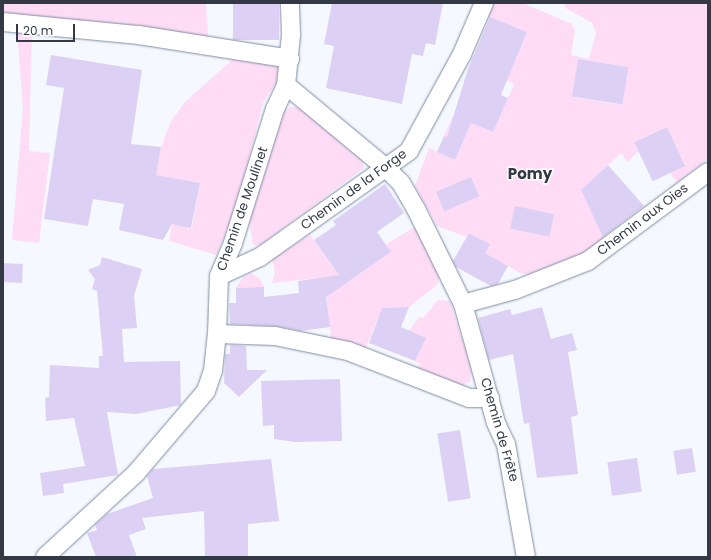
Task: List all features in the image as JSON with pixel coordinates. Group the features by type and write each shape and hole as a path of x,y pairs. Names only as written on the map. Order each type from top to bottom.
{"street":[{"name":"Chemin de Moulinet","path":"45,557 136,473 206,391 212,371 218,334 219,276 234,243 275,109 286,85 290,59 290,3"},
{"name":"Chemin de la Forge","path":"219,276 260,257 409,151 462,54 484,3"},
{"path":"3,22 139,35 290,59"},
{"name":"Chemin de Frête","path":"286,85 386,168 401,183 416,209 463,304 490,398 506,444 526,557"},
{"name":"Chemin aux Oies","path":"463,304 515,290 588,261 708,172"},
{"path":"218,334 275,336 348,351 469,398 490,398"}],"shaded area":[{"path":"3,3 206,3 208,37 32,27 29,151 50,153 39,243 12,240 23,108 17,30 3,29"},
{"path":"492,3 523,3 572,24 575,31 571,55 589,59 596,33 592,23 564,7 566,3 708,3 708,159 677,182 670,173 685,165 667,127 635,142 639,151 627,162 621,153 581,190 605,240 581,255 534,275 522,274 485,253 489,244 470,233 467,237 437,226 415,186 429,148 455,160 462,144 444,136 453,116 493,132 514,84 507,80 527,32 487,16","holes":["578,59 628,67 622,105 573,97"]},
{"path":"240,53 283,57 278,80 263,103 237,207 216,255 169,241 172,224 192,228 200,183 156,175 161,147 171,121 185,102"},
{"path":"291,107 301,108 361,158 364,168 260,245 253,245 249,220 281,112"},
{"path":"417,226 439,276 438,284 409,307 382,308 365,350 331,340 330,327 322,328 327,301 325,287 317,278 272,283 275,272 272,259 310,235 345,284 391,252 386,244"},
{"path":"251,273 260,279 264,287 236,288 243,277"},
{"path":"438,300 450,301 472,370 470,382 461,386 417,369 420,364 415,361 425,338 409,331 419,317 423,318"}],"building":[{"path":"233,3 279,3 279,40 233,40"},
{"path":"332,3 443,3 435,45 426,43 423,56 412,54 402,104 326,88 334,46 324,44"},
{"path":"490,17 527,32 501,95 508,98 493,132 471,123 455,160 437,152 444,136 447,137 468,69"},
{"path":"51,55 142,70 131,144 161,147 156,175 200,183 191,228 172,224 163,240 119,230 124,204 93,199 88,226 44,219 64,88 46,85"},
{"path":"578,59 628,67 622,105 572,97"},
{"path":"667,127 685,166 653,181 634,142"},
{"path":"608,165 644,206 603,237 581,190"},
{"path":"471,177 479,196 444,211 436,192"},
{"path":"385,184 404,213 377,232 391,252 326,297 330,327 301,331 275,326 230,324 229,303 236,303 236,288 264,287 264,297 299,293 298,281 339,275 314,240 336,225 333,221"},
{"path":"515,206 554,214 549,237 510,228"},
{"path":"469,233 490,244 485,253 508,266 498,284 491,286 456,267 453,261"},
{"path":"102,257 142,269 134,296 137,328 122,329 124,362 180,361 181,405 136,414 107,412 118,475 63,484 64,493 43,496 40,473 85,466 74,418 46,421 45,398 49,397 50,365 99,368 99,356 103,356 97,291 92,289 95,279 88,270 100,265"},
{"path":"3,263 23,264 22,283 3,282"},
{"path":"409,307 401,327 426,338 415,361 369,343 382,308"},
{"path":"542,307 551,339 572,333 577,350 568,352 578,415 571,417 578,474 537,478 529,423 524,424 513,354 489,360 478,318 510,309 512,315"},
{"path":"230,345 246,346 247,370 267,370 239,397 224,383 225,354 230,354"},
{"path":"340,379 342,441 295,442 274,439 274,425 263,426 261,381"},
{"path":"460,430 471,498 448,502 437,434"},
{"path":"692,448 696,472 677,475 673,451"},
{"path":"637,458 642,492 612,496 607,462"},
{"path":"271,459 279,521 248,524 248,557 205,557 204,511 142,518 146,529 129,535 137,557 96,557 87,533 97,530 95,525 107,514 153,498 147,476 153,469"}],"district":[{"name":"Pomy","path":"530,174"}]}
